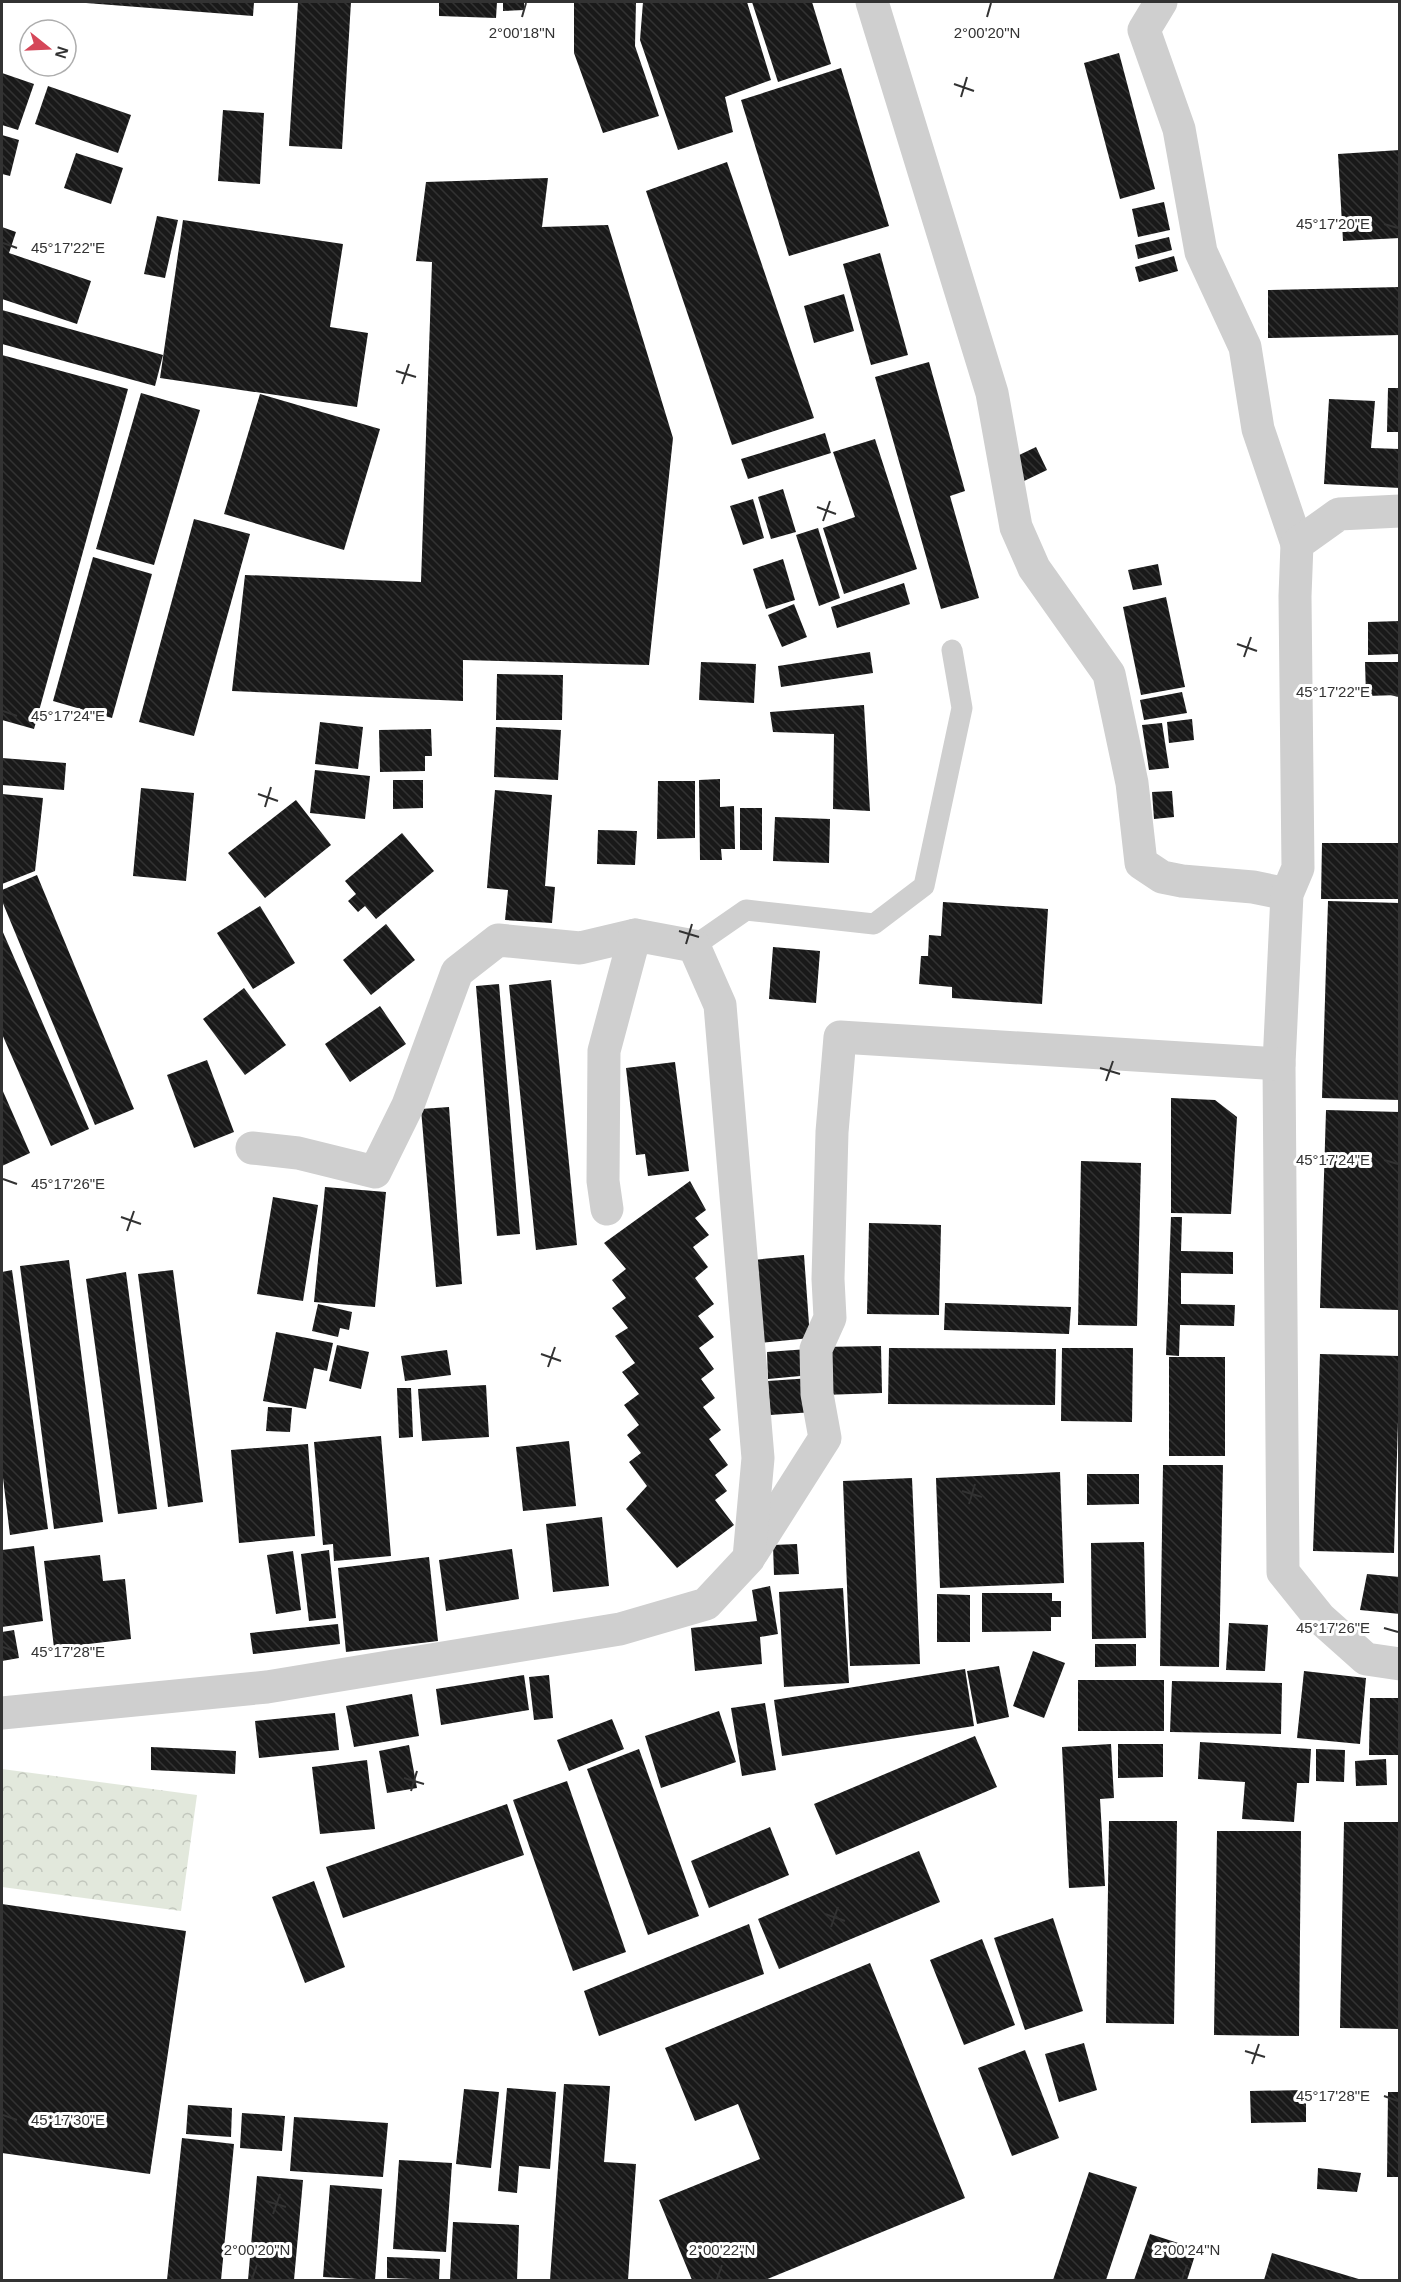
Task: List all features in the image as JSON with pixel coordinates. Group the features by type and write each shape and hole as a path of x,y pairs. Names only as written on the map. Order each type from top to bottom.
{"street":[{"path":"872,2 992,393 1016,527 1034,568 1109,674 1132,783 1141,863 1162,877 1253,887 1287,894"},
{"path":"1161,2 1144,30 1179,129 1201,252 1245,346 1258,429 1297,544 1295,596 1298,868 1287,894 1280,1064 1283,1572 1320,1617 1366,1659 1400,1664"},
{"path":"1297,544 1339,514 1400,512"},
{"path":"607,1209 603,1181 604,1052 635,935"},
{"path":"252,1148 298,1153 375,1172 408,1106 457,972 498,939 580,948 635,935 694,946 720,1005 721,1016 758,1458 748,1558"},
{"path":"2,1713 267,1688 620,1629 706,1604 748,1558 825,1438 817,1394 816,1348 830,1318 828,1279 832,1132 840,1037 1280,1064"}],"lane":[{"path":"694,946 746,910 874,924 924,886 962,708 952,650"}],"green space":[{"path":"2,1769 197,1795 181,1911 2,1887"}],"building":[{"path":"86,2 254,2 253,16"},
{"path":"298,2 351,2 342,149 289,146"},
{"path":"439,2 497,2 496,18 439,16"},
{"path":"503,2 524,2 524,10 503,11"},
{"path":"574,2 636,2 635,46 659,116 603,133 574,53"},
{"path":"643,2 747,2 771,80 725,97 733,132 678,150 640,40"},
{"path":"752,2 812,2 831,64 778,82"},
{"path":"1119,53 1155,189 1120,199 1084,63"},
{"path":"841,68 889,226 789,256 741,100"},
{"path":"2,73 34,84 18,130 2,125"},
{"path":"48,86 131,115 118,153 35,124"},
{"path":"223,110 264,113 260,184 218,181"},
{"path":"2,135 19,140 10,176 2,174"},
{"path":"1400,150 1400,238 1343,241 1338,154"},
{"path":"76,153 123,168 111,204 64,188"},
{"path":"727,162 814,418 732,445 646,191"},
{"path":"548,178 542,227 608,225 673,438 649,665 463,660 463,701 232,691 245,575 421,582 432,262 416,261 426,182"},
{"path":"1164,202 1170,230 1138,237 1132,209"},
{"path":"157,216 178,220 165,278 144,274"},
{"path":"183,220 343,244 330,327 368,333 357,407 160,378"},
{"path":"2,227 16,232 9,253 91,281 77,324 2,299"},
{"path":"1169,237 1172,250 1138,259 1135,245"},
{"path":"880,253 908,355 871,365 843,264"},
{"path":"1174,256 1178,271 1139,282 1135,267"},
{"path":"1400,287 1400,335 1268,338 1268,290"},
{"path":"844,294 854,331 814,343 804,306"},
{"path":"2,310 163,355 155,386 2,344"},
{"path":"2,355 128,389 34,729 2,720"},
{"path":"929,362 965,491 950,496 979,598 941,609 875,377"},
{"path":"1388,388 1400,388 1400,432 1387,432"},
{"path":"141,393 200,410 154,565 96,549"},
{"path":"260,394 380,429 344,550 224,514"},
{"path":"1329,399 1375,401 1371,448 1400,449 1400,488 1324,484"},
{"path":"825,433 831,453 748,479 741,459"},
{"path":"875,439 917,569 844,594 823,528 855,517 833,452"},
{"path":"1036,447 1047,470 1022,482 1011,459"},
{"path":"783,489 796,532 771,539 758,497"},
{"path":"753,499 764,538 743,545 730,506"},
{"path":"194,519 250,534 194,736 139,722"},
{"path":"818,528 840,598 819,606 796,535"},
{"path":"93,557 152,574 112,718 53,701"},
{"path":"783,559 795,600 766,609 753,569"},
{"path":"1158,564 1162,585 1133,590 1128,570"},
{"path":"904,583 910,604 837,628 831,607"},
{"path":"1166,597 1185,687 1141,695 1123,607"},
{"path":"794,604 807,637 782,647 768,615"},
{"path":"1400,621 1400,654 1368,655 1368,622"},
{"path":"870,652 873,673 781,687 778,666"},
{"path":"701,662 756,664 754,703 699,700"},
{"path":"1365,662 1400,662 1400,695 1366,696"},
{"path":"497,674 563,675 562,720 496,720"},
{"path":"1182,692 1187,713 1144,720 1140,700"},
{"path":"864,705 870,811 833,809 834,734 773,732 770,712"},
{"path":"1192,719 1194,740 1169,743 1167,722"},
{"path":"320,722 363,727 358,769 315,764"},
{"path":"1162,723 1169,768 1149,770 1142,725"},
{"path":"496,727 561,730 558,780 494,777"},
{"path":"431,729 432,756 425,756 425,771 380,772 379,730"},
{"path":"2,758 66,763 64,790 2,785"},
{"path":"315,770 370,776 365,819 310,813"},
{"path":"720,779 720,807 734,806 735,849 721,849 722,860 700,860 699,780"},
{"path":"393,780 423,780 423,808 393,809"},
{"path":"658,781 695,781 695,838 657,839"},
{"path":"141,788 194,793 186,881 133,876"},
{"path":"495,790 552,795 545,886 555,887 552,923 505,920 508,890 487,888"},
{"path":"1172,791 1174,817 1154,819 1152,792"},
{"path":"2,794 43,798 35,871 2,884"},
{"path":"296,800 331,845 265,898 228,853"},
{"path":"740,808 762,808 762,850 740,850"},
{"path":"775,817 830,819 829,863 773,861"},
{"path":"598,830 637,831 635,865 597,864"},
{"path":"402,833 434,871 376,919 365,906 358,912 348,901 356,894 345,881"},
{"path":"1322,843 1400,843 1400,899 1321,899"},
{"path":"37,875 134,1109 95,1125 2,901 2,890"},
{"path":"1328,901 1400,903 1400,1100 1322,1098"},
{"path":"943,902 1048,909 1042,1004 952,998 952,987 919,984 921,956 928,956 929,935 941,936"},
{"path":"260,906 295,963 253,989 217,933"},
{"path":"386,924 415,960 371,995 343,960"},
{"path":"2,930 89,1129 51,1146 2,1034"},
{"path":"773,947 820,951 816,1003 769,999"},
{"path":"551,980 577,1245 536,1250 509,985"},
{"path":"499,984 520,1234 497,1236 476,986"},
{"path":"244,988 286,1045 245,1075 203,1019"},
{"path":"380,1006 406,1044 350,1082 325,1044"},
{"path":"207,1060 234,1132 194,1148 167,1075"},
{"path":"675,1062 689,1171 648,1176 645,1154 636,1155 626,1068"},
{"path":"2,1089 30,1153 2,1166"},
{"path":"1171,1098 1215,1100 1237,1117 1231,1214 1171,1213"},
{"path":"449,1107 462,1284 436,1287 421,1109"},
{"path":"1326,1110 1400,1112 1400,1310 1320,1308"},
{"path":"1081,1161 1141,1163 1137,1326 1078,1325"},
{"path":"690,1181 706,1210 695,1218 709,1235 693,1247 708,1267 695,1278 714,1304 698,1316 714,1337 699,1348 714,1369 701,1379 715,1398 703,1407 721,1430 709,1439 728,1465 715,1475 727,1491 715,1500 734,1525 677,1568 626,1509 647,1486 629,1462 641,1453 627,1435 639,1425 624,1405 639,1394 622,1372 635,1363 615,1336 628,1328 612,1308 626,1298 612,1280 626,1269 604,1243"},
{"path":"325,1187 386,1192 375,1307 314,1302"},
{"path":"273,1197 318,1205 303,1301 257,1294"},
{"path":"1171,1217 1182,1217 1181,1251 1233,1252 1233,1274 1181,1273 1181,1304 1235,1305 1234,1326 1180,1325 1179,1356 1166,1355"},
{"path":"869,1223 941,1225 939,1315 867,1314"},
{"path":"804,1255 810,1338 760,1343 753,1260"},
{"path":"69,1260 103,1522 54,1529 20,1266"},
{"path":"12,1270 48,1529 10,1535 2,1470 2,1272"},
{"path":"173,1270 203,1502 168,1507 138,1274"},
{"path":"126,1272 157,1509 118,1514 86,1279"},
{"path":"945,1303 1071,1307 1069,1334 944,1330"},
{"path":"318,1304 352,1312 349,1330 340,1328 338,1337 312,1331"},
{"path":"276,1332 333,1343 327,1371 314,1368 306,1409 263,1401"},
{"path":"337,1345 369,1352 361,1389 329,1381"},
{"path":"881,1346 882,1393 823,1395 821,1347"},
{"path":"889,1348 1056,1349 1055,1405 888,1404"},
{"path":"1062,1348 1133,1348 1132,1422 1061,1421"},
{"path":"808,1349 811,1375 768,1379 767,1352"},
{"path":"447,1350 451,1375 405,1381 401,1356"},
{"path":"1320,1354 1400,1356 1394,1553 1313,1551"},
{"path":"1169,1357 1225,1357 1225,1456 1169,1456"},
{"path":"811,1378 814,1412 770,1415 768,1381"},
{"path":"486,1385 489,1437 422,1441 418,1389"},
{"path":"397,1388 411,1388 413,1437 399,1438"},
{"path":"268,1407 292,1408 290,1432 266,1431"},
{"path":"381,1436 391,1556 334,1561 333,1544 323,1545 314,1442"},
{"path":"569,1441 576,1506 523,1511 516,1447"},
{"path":"308,1444 315,1536 239,1543 231,1450"},
{"path":"1163,1465 1223,1465 1219,1667 1160,1666"},
{"path":"1060,1472 1064,1583 940,1588 936,1478"},
{"path":"1087,1474 1139,1474 1139,1504 1087,1505"},
{"path":"912,1478 920,1664 850,1666 843,1481"},
{"path":"602,1517 609,1586 553,1592 546,1524"},
{"path":"1144,1542 1146,1638 1092,1639 1091,1543"},
{"path":"797,1544 799,1574 774,1575 773,1545"},
{"path":"34,1546 43,1621 2,1627 2,1550"},
{"path":"512,1549 519,1599 446,1611 439,1560"},
{"path":"329,1550 336,1618 309,1621 301,1554"},
{"path":"293,1551 301,1610 276,1614 267,1555"},
{"path":"100,1555 103,1581 125,1579 131,1639 54,1648 44,1561"},
{"path":"429,1557 438,1641 346,1652 338,1568"},
{"path":"1367,1574 1400,1577 1400,1614 1360,1610"},
{"path":"770,1586 778,1634 760,1637 762,1664 695,1671 691,1628 757,1621 752,1590"},
{"path":"843,1588 849,1683 784,1687 779,1592"},
{"path":"982,1593 1052,1593 1052,1601 1061,1601 1061,1617 1051,1617 1051,1631 982,1632"},
{"path":"937,1594 970,1595 970,1642 937,1642"},
{"path":"1229,1623 1268,1625 1265,1671 1226,1670"},
{"path":"338,1624 340,1644 253,1654 250,1633"},
{"path":"14,1630 19,1658 2,1661 2,1632"},
{"path":"1095,1644 1136,1644 1136,1666 1095,1667"},
{"path":"1033,1651 1065,1663 1044,1718 1013,1706"},
{"path":"999,1666 1009,1717 977,1724 967,1671"},
{"path":"965,1669 974,1726 782,1756 774,1700"},
{"path":"1304,1671 1366,1678 1360,1744 1297,1738"},
{"path":"524,1675 529,1710 441,1725 436,1689"},
{"path":"549,1675 553,1718 534,1720 529,1677"},
{"path":"1078,1680 1164,1680 1164,1731 1078,1731"},
{"path":"1172,1681 1282,1683 1281,1734 1170,1732"},
{"path":"412,1694 419,1736 354,1747 346,1706"},
{"path":"1370,1698 1400,1698 1400,1755 1369,1755"},
{"path":"765,1703 776,1770 742,1776 731,1708"},
{"path":"719,1711 736,1762 661,1788 645,1736"},
{"path":"335,1713 339,1750 259,1758 255,1721"},
{"path":"612,1719 624,1749 569,1771 557,1740"},
{"path":"975,1736 997,1787 836,1855 814,1804"},
{"path":"1200,1742 1311,1749 1309,1783 1297,1783 1294,1822 1242,1819 1245,1782 1198,1779"},
{"path":"1111,1744 1114,1798 1100,1799 1105,1886 1069,1888 1062,1747"},
{"path":"1118,1744 1163,1744 1163,1777 1118,1778"},
{"path":"409,1745 417,1788 387,1793 379,1751"},
{"path":"151,1747 236,1751 235,1774 151,1770"},
{"path":"639,1749 699,1916 648,1935 587,1769"},
{"path":"1316,1749 1345,1750 1344,1782 1316,1781"},
{"path":"1386,1759 1387,1785 1356,1786 1355,1761"},
{"path":"367,1760 375,1829 320,1834 312,1767"},
{"path":"567,1781 626,1952 573,1971 513,1800"},
{"path":"507,1804 524,1855 343,1918 326,1867"},
{"path":"1109,1821 1177,1821 1174,2024 1106,2023"},
{"path":"1344,1822 1400,1822 1400,2029 1340,2028"},
{"path":"770,1827 789,1875 709,1908 691,1861"},
{"path":"1217,1831 1301,1831 1299,2036 1214,2035"},
{"path":"919,1851 940,1902 779,1969 758,1919"},
{"path":"314,1881 345,1967 305,1983 272,1897"},
{"path":"2,1904 186,1931 150,2174 2,2153"},
{"path":"1053,1918 1083,2011 1025,2030 994,1938"},
{"path":"749,1924 764,1974 599,2036 584,1991"},
{"path":"982,1939 1015,2025 964,2045 930,1960"},
{"path":"870,1963 965,2198 765,2280 692,2280 659,2200 760,2159 738,2104 695,2121 665,2048"},
{"path":"1084,2043 1097,2090 1059,2102 1045,2054"},
{"path":"1025,2050 1059,2138 1012,2156 978,2068"},
{"path":"564,2084 610,2086 604,2162 636,2164 628,2280 550,2280"},
{"path":"507,2088 556,2092 550,2169 519,2166 517,2193 498,2191"},
{"path":"464,2089 499,2092 491,2168 456,2164"},
{"path":"1306,2090 1306,2122 1251,2123 1250,2091"},
{"path":"1388,2092 1400,2092 1400,2177 1387,2177"},
{"path":"188,2105 232,2108 231,2137 186,2134"},
{"path":"242,2113 285,2116 282,2151 240,2148"},
{"path":"294,2117 388,2123 383,2177 290,2171"},
{"path":"182,2138 234,2144 221,2280 167,2280"},
{"path":"399,2160 452,2163 446,2252 393,2249"},
{"path":"1318,2168 1361,2173 1357,2192 1317,2189"},
{"path":"1089,2172 1137,2187 1106,2280 1053,2280"},
{"path":"257,2176 303,2180 294,2280 248,2280"},
{"path":"330,2185 382,2189 375,2280 323,2277"},
{"path":"453,2222 519,2225 517,2280 450,2280"},
{"path":"1150,2234 1197,2249 1187,2280 1134,2280"},
{"path":"1272,2253 1362,2280 1264,2280"},
{"path":"387,2257 440,2259 439,2280 387,2278"}]}
